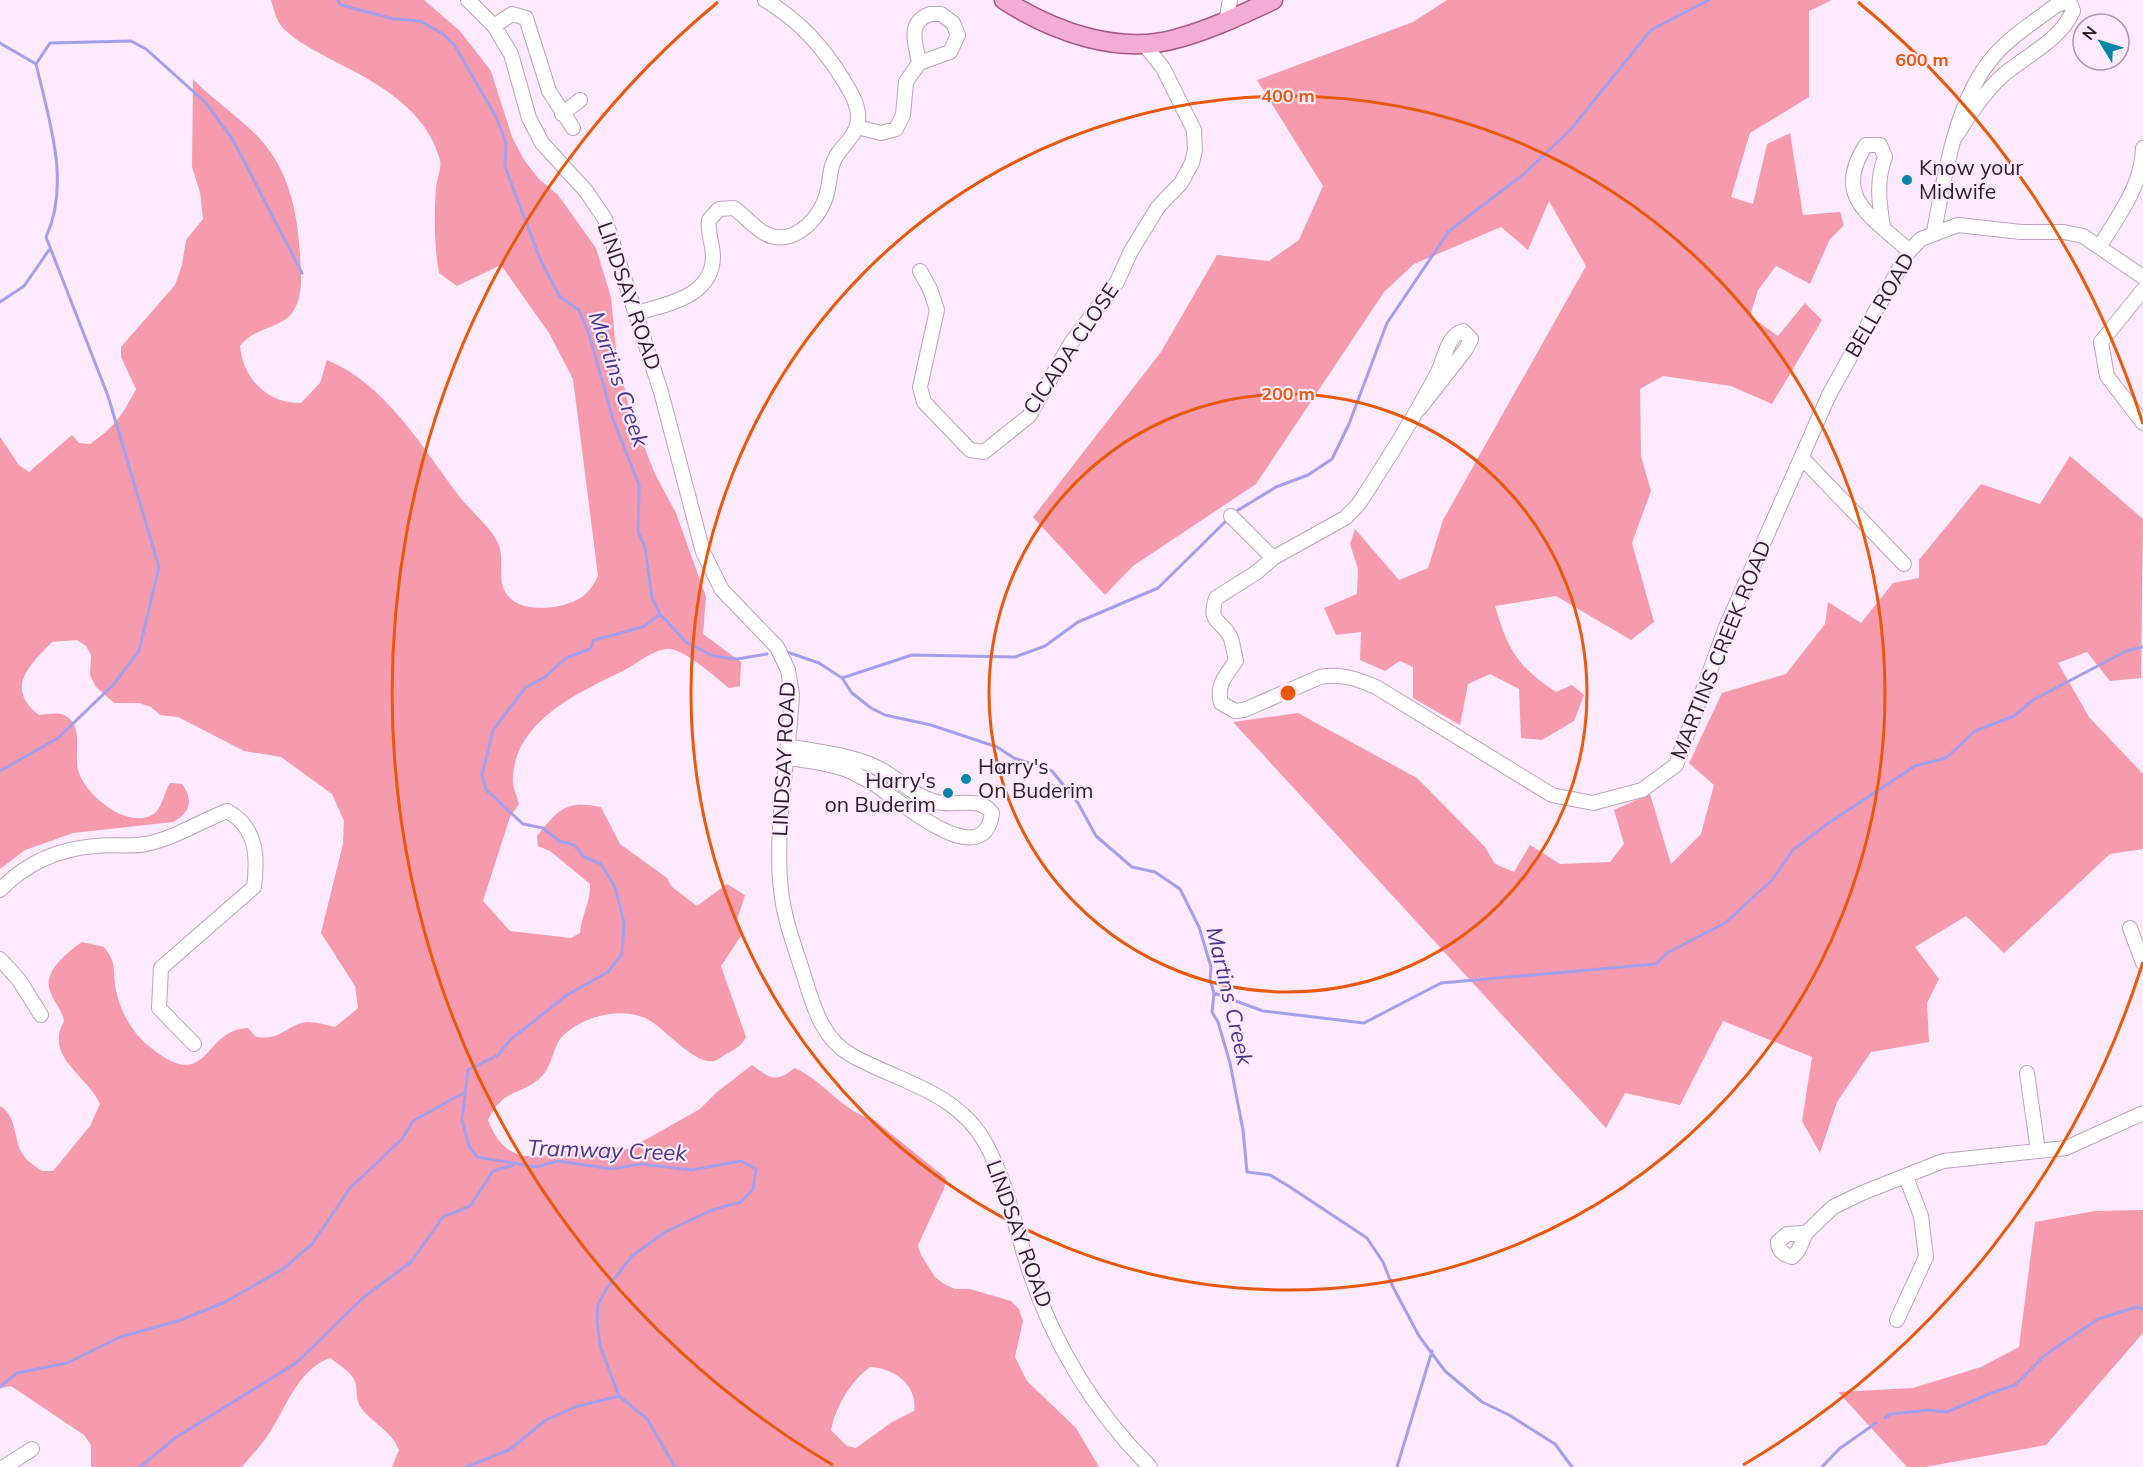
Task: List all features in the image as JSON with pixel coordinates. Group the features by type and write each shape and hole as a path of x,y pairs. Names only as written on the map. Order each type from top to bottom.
{"main road":[{"path":"1004,0 1044,23 1082,37 1144,44 1169,41 1226,21 1265,1"}],"street":[{"name":"LINDSAY ROAD","path":"468,0 494,26 511,54 535,131 548,151 586,191 605,219 661,392 703,552 722,590 768,635 788,670 792,694 780,843 781,892 812,1001 823,1027 849,1053 934,1093 949,1103 974,1127 999,1170 1030,1272 1076,1374 1113,1429 1150,1467"},
{"path":"637,314 684,299 702,284 713,265 709,220 719,209 734,208 755,226 775,237 799,231 810,223 825,200 832,162 857,127 858,110 854,98 829,57 802,26 765,0"},
{"path":"1226,21 1230,0"},
{"path":"1934,232 1956,136 1972,88 1988,63 2002,48 2055,6 2065,2 2071,5 2073,11 2064,27 2001,76 1976,103 1956,136"},
{"path":"494,26 512,14 526,18 549,91 573,128"},
{"path":"1163,68 1165,49 1169,41"},
{"name":"CICADA CLOSE","path":"920,271 930,289 937,310 920,387 924,402 970,450 984,452 1029,416 1071,344 1117,282 1131,251 1158,207 1181,183 1192,163 1194,130 1163,68 1144,44"},
{"path":"857,127 881,133 896,129 903,115 906,82 919,63"},
{"path":"562,114 580,100"},
{"path":"1883,227 1877,195 1885,157 1880,145 1866,145 1857,159 1851,181 1857,203 1883,227 1909,250"},
{"path":"2100,246 2134,190 2142,166 2143,148"},
{"name":"BELL ROAD","path":"1802,458 1829,395 1909,250 1921,239 1934,232 1958,225 2021,232 2064,232 2083,236 2143,277"},
{"path":"2143,290 2101,342 2107,376 2143,423"},
{"name":"MARTINS CREEK ROAD","path":"1420,408 1447,353 1449,341 1456,333 1463,331 1469,334 1471,339 1466,349 1420,408 1358,505 1345,518 1273,558 1257,572 1216,598 1214,621 1231,638 1236,661 1224,675 1219,695 1221,703 1228,710 1244,710 1320,677 1333,675 1358,679 1376,687 1552,795 1593,803 1642,790 1676,765 1726,627 1802,458"},
{"path":"1802,458 1904,564"},
{"path":"1231,516 1273,558"},
{"path":"789,752 847,756 875,766 929,801 948,805 978,802 992,813 990,825 982,833 971,836 949,834 934,827 875,785 848,770 789,752"},
{"path":"0,890 14,876 50,855 93,846 144,844 179,835 227,811 238,817 248,829 258,860 254,887 161,968 159,1008 194,1044"},
{"path":"2130,928 2143,963"},
{"path":"0,959 20,980 41,1015"},
{"path":"2027,1072 2038,1151"},
{"path":"1806,1233 1833,1207 1943,1161 2066,1148 2143,1113"},
{"path":"1897,1320 1926,1257 1921,1216 1906,1177"},
{"path":"4,1467 32,1449"}],"shaded area":[{"path":"271,0 424,0 460,31 491,71 512,137 524,160 539,179 558,195 596,248 611,297 616,350 629,408 655,474 676,513 706,597 703,634 741,662 740,686 729,688 700,664 682,653 675,650 662,650 569,699 552,711 525,740 516,758 513,781 519,804 510,817 483,901 510,931 571,938 580,933 590,884 550,851 538,846 537,836 557,813 564,809 579,805 601,807 620,844 667,878 672,887 697,906 727,884 745,895 737,920 743,933 721,966 746,1037 738,1047 719,1059 706,1061 688,1051 653,1022 636,1015 615,1013 584,1022 562,1036 547,1070 536,1082 508,1096 494,1109 488,1120 498,1139 509,1150 522,1155 536,1156 601,1146 629,1149 700,1109 717,1092 752,1065 773,1077 783,1076 795,1068 815,1080 853,1110 874,1120 946,1178 944,1189 918,1245 921,1255 935,1277 944,1284 955,1289 970,1289 1011,1301 1019,1309 1023,1321 1015,1357 1027,1381 1076,1428 1099,1467 392,1467 399,1450 396,1443 361,1408 357,1400 355,1381 346,1370 330,1358 318,1364 300,1381 266,1438 242,1467 91,1467 91,1445 84,1435 11,1386 0,1388 0,1106 13,1123 20,1150 26,1158 42,1171 53,1171 90,1126 100,1104 94,1093 69,1065 59,1045 59,1034 64,1021 49,984 53,970 64,956 82,942 104,947 113,963 116,990 128,1022 151,1048 170,1061 185,1065 195,1063 233,1031 248,1028 256,1037 264,1038 275,1036 305,1022 335,1027 358,1008 355,986 321,933 343,844 344,821 332,794 281,757 244,751 178,717 160,715 151,707 139,703 114,703 96,687 90,675 91,655 86,646 77,640 52,642 29,668 22,686 23,695 29,705 39,715 67,716 74,724 79,773 90,791 109,808 131,818 152,815 161,805 170,783 182,784 188,795 188,806 183,815 173,822 73,833 25,850 0,869 0,437 19,465 29,472 72,435 79,443 90,444 99,438 117,420 136,389 121,357 121,347 175,285 182,265 186,240 203,219 200,192 192,167 193,79 253,132 271,152 285,179 297,224 301,285 296,306 287,318 252,335 240,346 246,369 252,379 268,394 278,399 301,403 320,383 327,360 367,384 400,417 461,498 493,534 500,548 502,584 509,597 516,602 534,608 565,604 585,595 598,576 573,379 549,333 501,265 457,286 439,273 435,219 440,160 424,126 412,112 383,89 289,34 279,22","holes":["870,1367 896,1375 908,1386 912,1393 914,1411 892,1422 856,1448 847,1446 831,1430 836,1412 856,1380"]},
{"path":"1447,0 1832,0 1809,11 1809,97 1750,133 1731,197 1753,204 1767,144 1790,133 1803,215 1840,212 1844,225 1830,239 1810,284 1776,266 1758,290 1750,316 1778,336 1805,303 1822,320 1772,404 1731,386 1663,376 1640,389 1641,456 1651,491 1632,543 1654,622 1631,640 1556,596 1495,606 1510,646 1532,674 1556,692 1572,685 1584,695 1574,721 1542,740 1521,738 1519,689 1490,674 1468,684 1460,725 1413,698 1413,667 1400,661 1385,671 1360,660 1361,632 1336,635 1324,608 1357,594 1358,569 1350,544 1355,529 1399,580 1428,568 1443,520 1586,266 1549,201 1528,250 1501,227 1414,264 1384,292 1256,484 1133,566 1105,595 1033,517 1161,352 1217,255 1269,261 1299,240 1323,186 1257,80 1413,22"},
{"path":"2070,456 2143,519 2141,678 2110,681 2087,652 2058,663 2089,717 2143,774 2143,849 2110,854 2004,953 1966,916 1915,947 1939,979 1927,1003 1929,1042 1871,1052 1837,1102 1820,1153 1802,1121 1812,1057 1723,1021 1680,1105 1625,1093 1606,1128 1233,722 1298,713 1417,778 1485,847 1495,864 1514,872 1530,845 1560,864 1610,862 1624,844 1614,810 1650,794 1671,864 1701,834 1714,785 1689,763 1722,693 1786,674 1825,624 1828,602 1861,623 1893,583 1919,578 1919,560 1981,484 2040,504"},
{"path":"2143,1210 2143,1333 2046,1445 1925,1467 1907,1467 1838,1392 1913,1388 1981,1367 2019,1347 2035,1222 2095,1211"}],"waterway":[{"name":"Martins Creek","path":"337,0 341,5 394,19 420,21 443,34 455,46 496,117 506,143 505,167 541,261 560,297 579,310 589,334 613,419 639,485 638,532 645,547 652,598 660,614 686,642 713,656 737,659 767,654"},
{"path":"1235,512 1276,487 1308,475 1332,459 1349,424 1387,323 1449,231 1525,173 1571,129 1651,30 1709,0"},
{"path":"0,771 58,738 113,685 139,651 159,567 108,396 46,237 57,195 57,173 51,129 36,64 50,43 131,41 146,49 205,102 233,140 302,273"},
{"name":"Martins Creek","path":"0,43 36,64"},
{"path":"0,302 24,286 49,250"},
{"path":"842,678 912,655 1015,657 1045,646 1078,622 1158,588 1228,519"},
{"name":"Tramway Creek","path":"660,614 643,627 594,640 590,649 566,658 545,677 525,688 493,730 482,775 486,790 523,824 543,828 559,841 574,845 584,857 601,864 615,887 624,923 622,954 608,972 567,995 510,1040 498,1055 468,1070 462,1120 469,1146 477,1157 536,1167 558,1161 612,1169 641,1164 692,1170 741,1161 756,1169 753,1189 741,1202 712,1210 665,1232 632,1256 607,1288 598,1304 597,1321 600,1346 619,1396 647,1419 675,1467"},
{"path":"1214,993 1263,1011 1364,1023 1441,983 1656,964 1667,953 1725,923 1772,880 1793,850 1827,824 1915,766 1946,758 1975,731 2014,716 2033,700 2126,651 2143,647"},
{"name":"Martins Creek","path":"784,651 819,663 842,678 852,693 871,708 885,715 931,725 997,747 1014,758 1052,771 1078,803 1096,836 1132,867 1155,872 1180,889 1199,927 1211,967 1210,980 1214,993 1212,1012 1218,1022 1230,1063 1243,1130 1247,1172 1270,1175 1367,1238 1383,1262 1393,1287 1419,1336 1445,1371 1482,1402 1509,1415 1555,1444 1572,1467"},
{"path":"0,1387 17,1373 67,1363 120,1337 181,1320 225,1302 283,1269 312,1244 350,1188 402,1139 413,1121 465,1092"},
{"path":"140,1467 175,1438 296,1363 364,1297 411,1262 443,1217 470,1206 493,1171 513,1165"},
{"name":"Martins Creek","path":"1885,1418 1891,1414 1928,1410 1947,1412 2015,1385 2045,1355 2098,1319 2136,1307 2143,1309"},
{"path":"1397,1467 1432,1351"},
{"path":"466,1467 509,1450 546,1420 575,1407 619,1396"},
{"name":"Martins Creek","path":"1822,1467 1839,1449 1876,1423"}],"place":[{"name":"Know your Midwife","path":"1907,180"},
{"name":"Harry's On Buderim","path":"966,779"},
{"name":"Harry's on Buderim","path":"948,793"}]}
